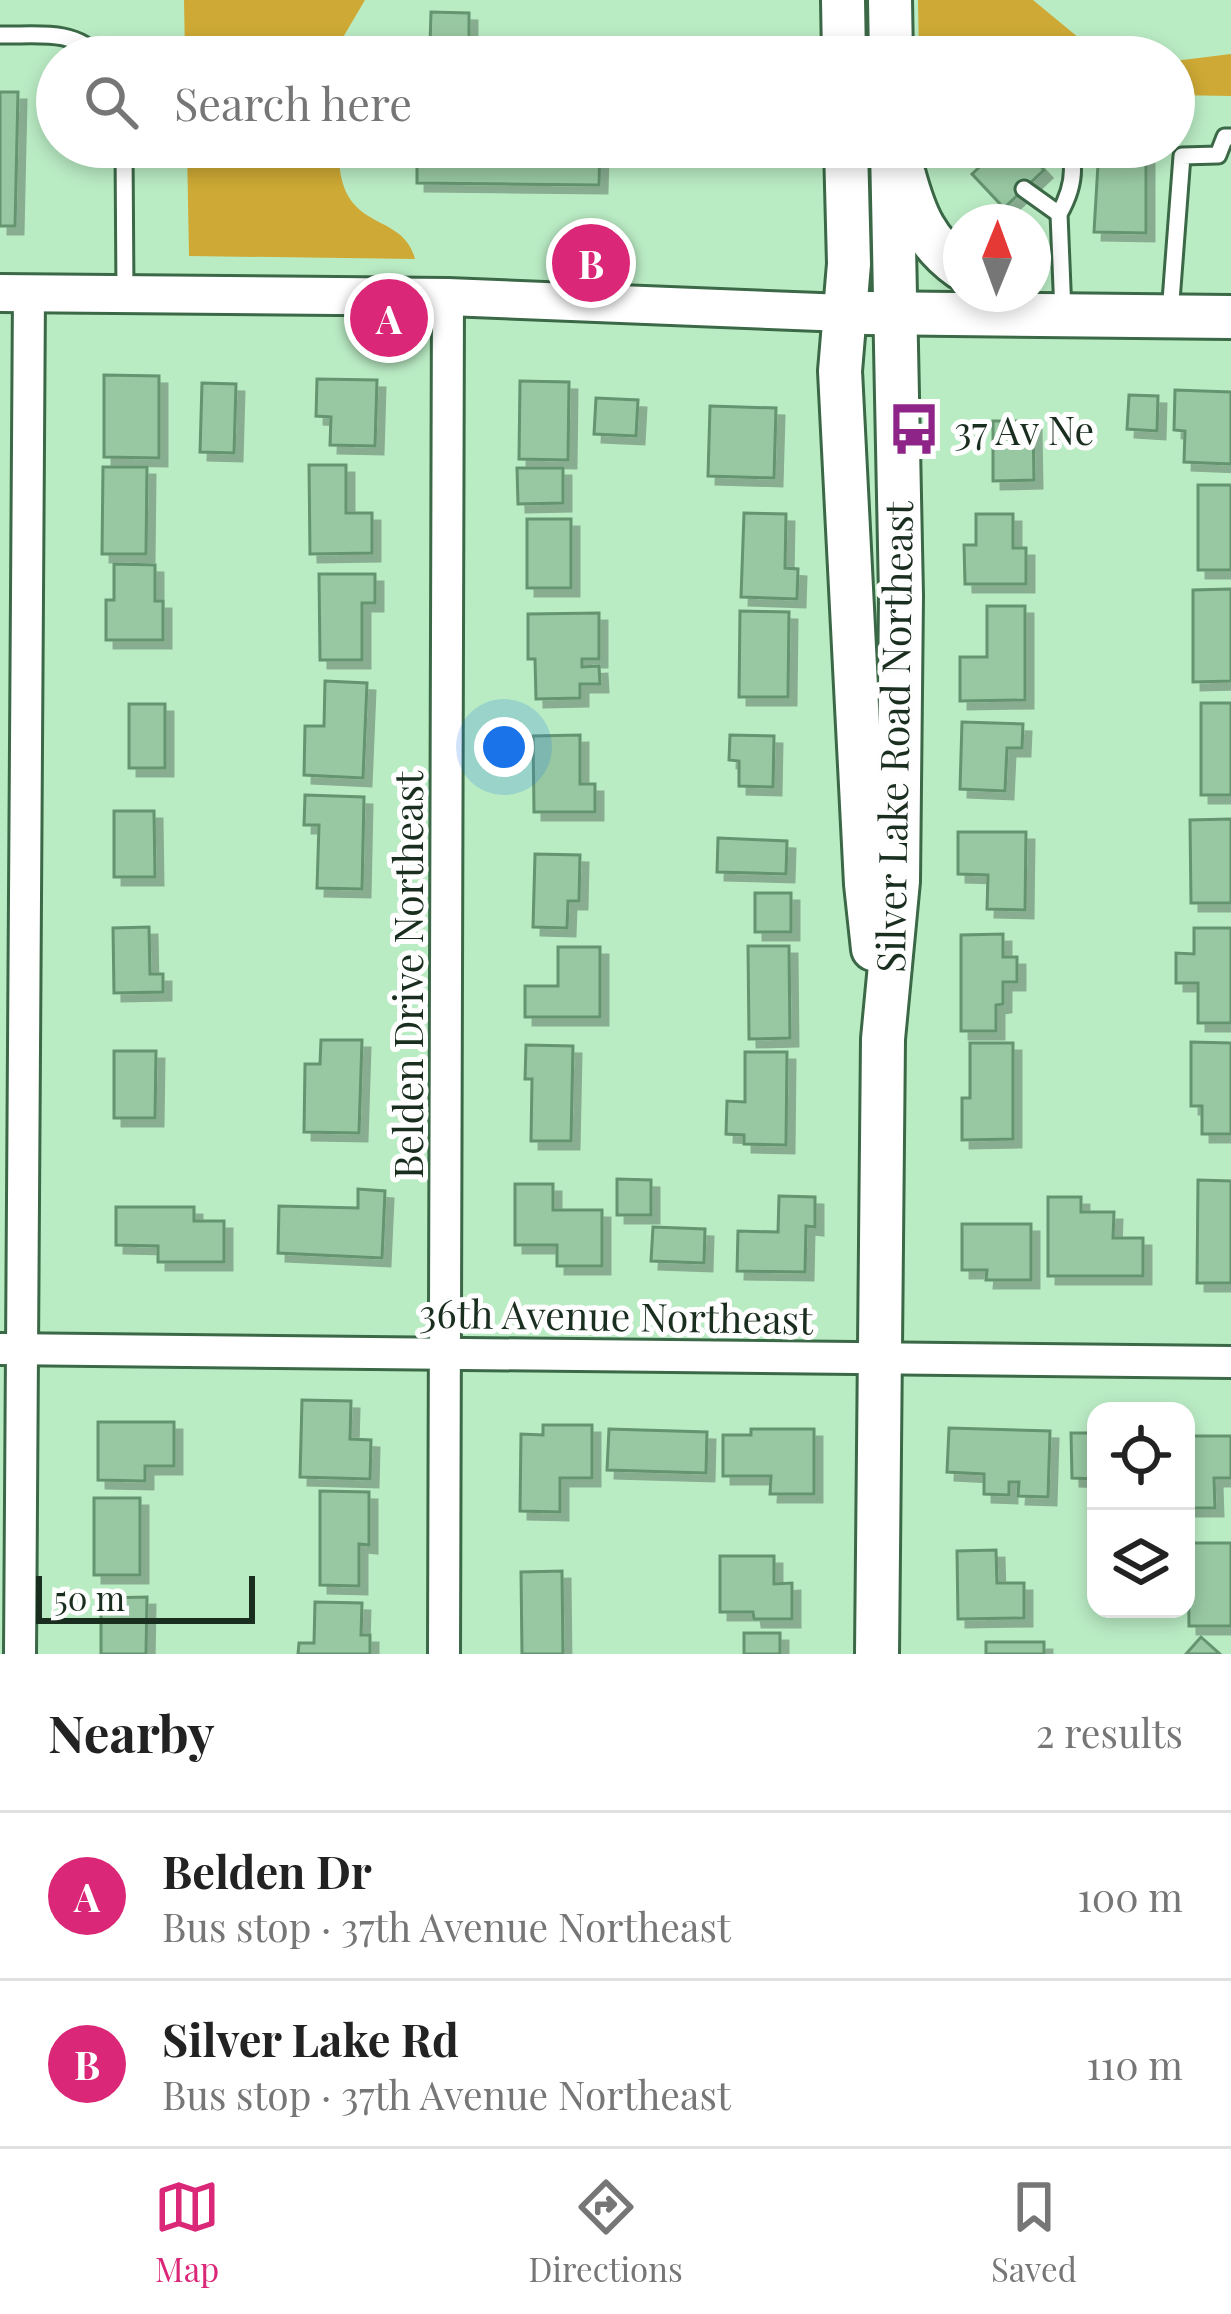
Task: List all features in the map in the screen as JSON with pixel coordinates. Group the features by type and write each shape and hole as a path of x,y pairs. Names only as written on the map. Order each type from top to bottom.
{"main road":[{"path":"843,0 844,36"},
{"path":"890,0 891,36"},
{"name":"Silver Lake Road Northeast","path":"847,168 849,264 840,371 865,862 883,1039"},
{"name":"Silver Lake Road Northeast","path":"877,1654 883,1039 898,881 901,596 894,168"},
{"path":"901,168 916,217 943,252"},
{"path":"1051,310 1231,317"},
{"path":"844,313 951,312"}],"street":[{"path":"20,1654 11,1349 14,293 448,297 844,313"},
{"name":"Belden Drive Northeast","path":"444,1654 448,297"},
{"name":"36th Avenue Northeast","path":"11,1349 1231,1361"}],"lane":[{"path":"0,34 46,36"},
{"path":"1195,155 1218,155 1225,137 1231,137"},
{"path":"124,168 124,294"},
{"path":"1051,244 1073,168"},
{"path":"1170,316 1181,168"},
{"path":"1024,189 1059,214"}],"shaded area":[{"path":"184,0 365,0 344,36 185,36"},
{"path":"918,0 1033,0 1077,36 919,36"},
{"path":"1231,54 1231,96 1195,95 1195,58"},
{"path":"187,168 340,168 348,195 358,209 397,233 415,259 189,256"}],"building":[{"path":"431,12 469,13 469,36 430,36"},
{"path":"0,92 18,92 15,226 0,226"},
{"path":"417,168 599,168 599,185 417,183"},
{"path":"978,168 1044,170 1008,204 1000,204 972,174"},
{"path":"1098,168 1146,168 1146,233 1094,232"},
{"path":"104,375 159,376 159,458 104,457"},
{"path":"317,379 377,380 375,446 330,445 331,417 316,416"},
{"path":"520,381 569,382 568,460 519,459"},
{"path":"202,383 236,384 234,453 200,452"},
{"path":"1175,390 1231,392 1231,464 1184,462 1185,431 1174,430"},
{"path":"1129,395 1158,396 1157,431 1127,429"},
{"path":"596,398 638,400 636,436 594,434"},
{"path":"710,406 776,408 774,478 708,476"},
{"path":"993,421 1033,421 1034,480 993,481"},
{"path":"309,465 346,465 346,513 372,513 372,553 310,554"},
{"path":"103,467 147,467 146,554 102,554"},
{"path":"517,468 563,468 563,503 518,504"},
{"path":"1198,485 1231,485 1231,570 1198,570"},
{"path":"744,513 786,514 785,568 798,569 797,599 741,597"},
{"path":"976,514 1013,514 1013,548 1026,548 1026,584 965,584 964,545 976,545"},
{"path":"527,519 571,519 571,588 527,588"},
{"path":"114,564 155,565 155,601 163,601 163,640 106,640 106,600 114,600"},
{"path":"319,574 375,574 375,603 362,603 362,660 320,660"},
{"path":"1231,589 1231,681 1193,682 1193,590"},
{"path":"987,606 1025,606 1025,700 960,701 960,657 987,657"},
{"path":"740,611 789,612 788,697 739,697"},
{"path":"599,613 599,659 582,659 582,667 599,666 600,684 580,684 580,698 536,699 535,659 528,659 528,614"},
{"path":"325,681 367,683 363,778 304,775 305,726 324,726"},
{"path":"1201,703 1231,703 1231,795 1201,795"},
{"path":"129,704 165,704 165,768 129,768"},
{"path":"962,722 1023,724 1022,748 1007,748 1005,791 960,789"},
{"path":"580,735 580,784 595,784 595,812 534,812 533,736"},
{"path":"730,735 774,736 773,787 739,786 739,761 729,760"},
{"path":"305,795 364,797 362,889 317,888 319,825 304,825"},
{"path":"114,811 154,811 155,877 114,877"},
{"path":"1231,819 1231,903 1191,903 1190,820"},
{"path":"958,832 1026,832 1025,910 987,909 988,875 958,874"},
{"path":"718,838 787,841 786,874 717,872"},
{"path":"535,854 580,855 579,901 568,901 567,928 533,927"},
{"path":"755,893 791,893 791,932 755,932"},
{"path":"149,927 150,974 163,974 163,992 114,993 113,928"},
{"path":"1194,928 1231,928 1231,1023 1198,1023 1198,983 1176,983 1176,953 1194,954"},
{"path":"1003,934 1003,957 1017,957 1017,982 1003,982 1003,1004 996,1005 996,1031 961,1031 961,935"},
{"path":"748,946 789,946 790,1038 749,1039"},
{"path":"558,947 600,947 600,1017 525,1017 525,986 558,986"},
{"path":"321,1040 362,1040 359,1133 304,1132 305,1064 320,1064"},
{"path":"1191,1042 1231,1043 1231,1134 1202,1134 1202,1106 1191,1106"},
{"path":"970,1043 1013,1043 1013,1139 962,1140 962,1098 970,1098"},
{"path":"526,1045 573,1046 571,1141 531,1141 532,1079 525,1079"},
{"path":"114,1051 156,1051 155,1118 114,1118"},
{"path":"745,1052 787,1052 786,1145 744,1144 744,1135 726,1134 727,1101 745,1102"},
{"path":"617,1179 651,1180 651,1215 617,1215"},
{"path":"1198,1180 1231,1181 1231,1283 1197,1283"},
{"path":"515,1184 553,1184 553,1210 602,1210 602,1266 557,1266 557,1245 515,1245"},
{"path":"358,1189 385,1191 382,1258 278,1253 279,1206 358,1208"},
{"path":"779,1196 815,1197 815,1227 806,1226 805,1272 737,1271 738,1231 778,1232"},
{"path":"1048,1197 1081,1197 1081,1212 1114,1212 1113,1238 1143,1238 1143,1276 1048,1276"},
{"path":"116,1207 194,1207 194,1221 224,1221 224,1262 158,1262 158,1246 116,1245"},
{"path":"962,1224 1031,1224 1031,1280 986,1280 987,1270 962,1270"},
{"path":"653,1227 705,1229 704,1263 651,1261"},
{"path":"302,1400 351,1401 350,1439 371,1440 370,1479 300,1477"},
{"path":"98,1422 174,1422 174,1466 145,1466 145,1481 98,1480"},
{"path":"543,1425 592,1425 592,1478 560,1478 560,1512 520,1511 521,1434 543,1435"},
{"path":"949,1428 1050,1431 1048,1497 1018,1496 1019,1482 1009,1482 1009,1495 984,1494 984,1474 947,1472"},
{"path":"609,1429 707,1432 706,1473 607,1470"},
{"path":"751,1429 814,1429 814,1494 770,1494 771,1476 723,1476 723,1435 751,1435"},
{"path":"1071,1433 1087,1433 1087,1479 1072,1478"},
{"path":"1195,1436 1231,1436 1231,1478 1214,1478 1215,1508 1195,1508"},
{"path":"320,1491 369,1492 369,1545 359,1544 359,1586 320,1585"},
{"path":"94,1498 140,1498 140,1575 94,1575"},
{"path":"1195,1543 1231,1543 1231,1626 1189,1626 1189,1618 1195,1618"},
{"path":"996,1550 997,1583 1024,1583 1024,1618 958,1619 957,1551"},
{"path":"720,1556 774,1556 774,1584 792,1583 792,1619 754,1619 753,1612 720,1612"},
{"path":"562,1571 563,1654 522,1654 521,1572"},
{"path":"147,1597 146,1654 101,1654 101,1598"},
{"path":"315,1602 362,1603 361,1635 370,1635 370,1654 298,1654 299,1643 314,1643"},
{"path":"744,1633 780,1633 780,1654 744,1654"},
{"path":"1201,1637 1220,1654 1186,1654"},
{"path":"986,1642 1044,1642 1044,1654 986,1654"}],"place":[{"name":"Silver Lake Rd","path":"591,263"},
{"name":"Belden Dr","path":"389,318"},
{"name":"37 Av Ne","path":"914,429"}]}
